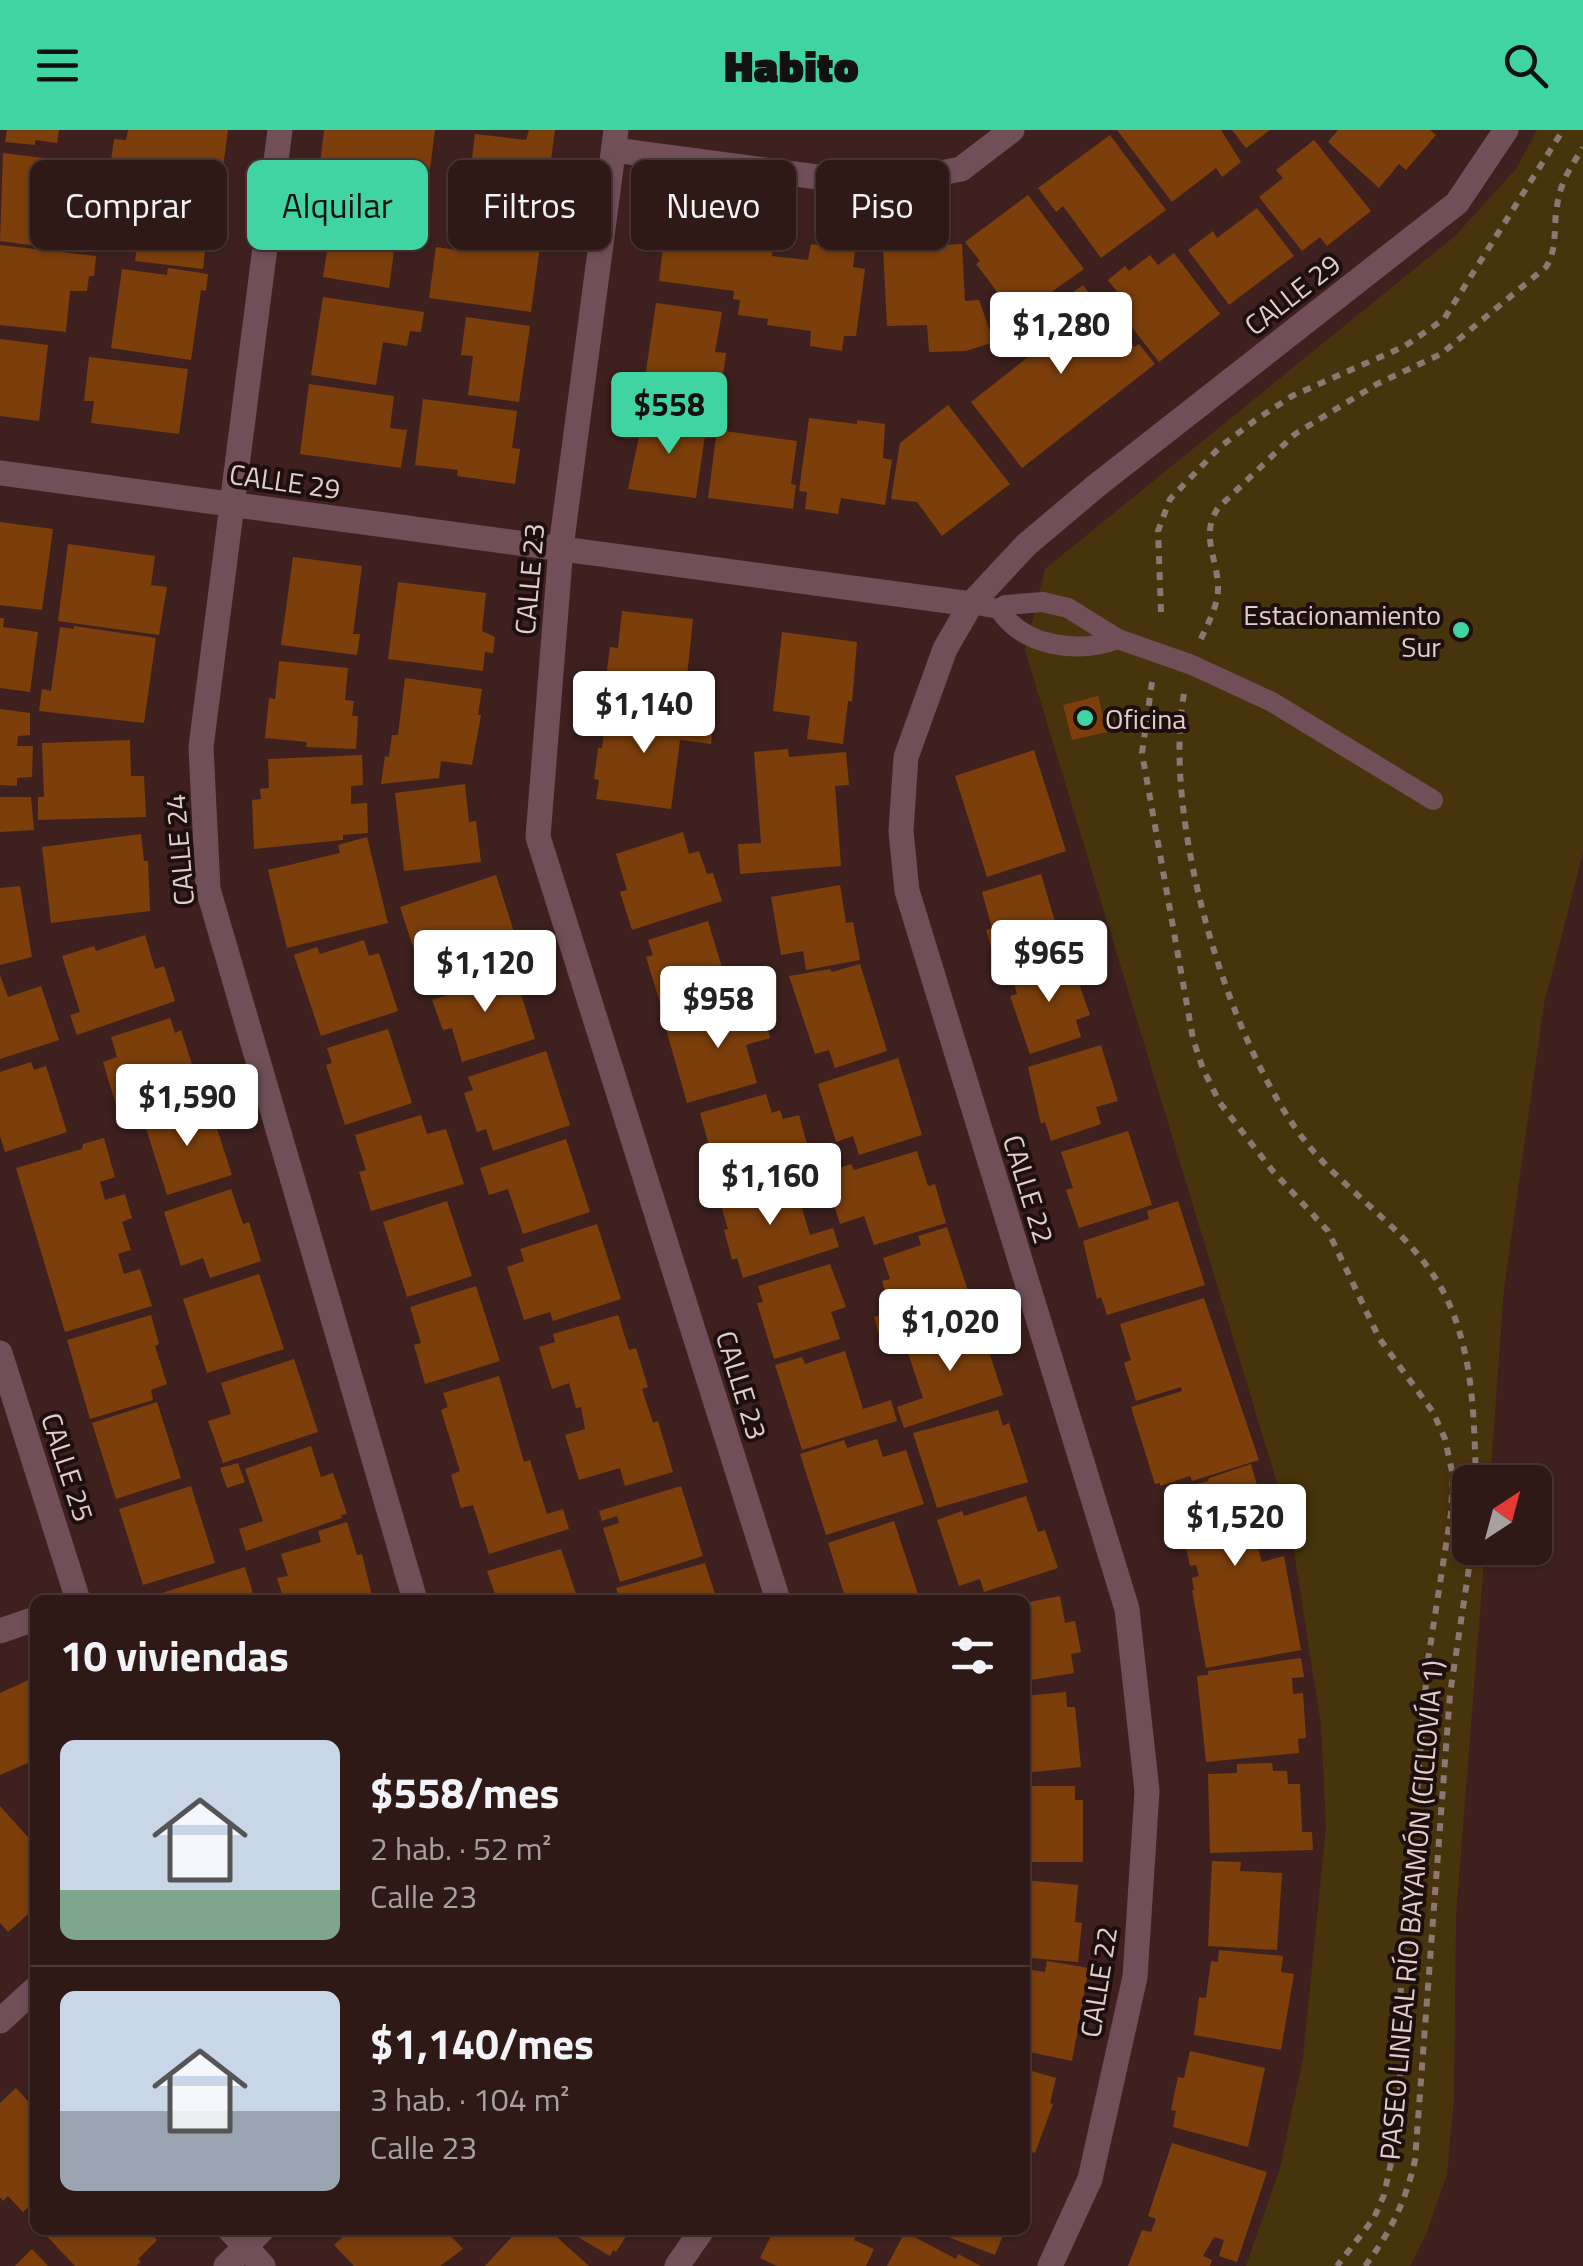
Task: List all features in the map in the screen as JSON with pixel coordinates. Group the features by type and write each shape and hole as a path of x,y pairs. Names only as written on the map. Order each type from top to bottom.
{"street":[{"name":"CALLE 24","path":"280,130 201,747 208,890 414,1595"},
{"path":"615,140 878,185 961,169 1012,130"},
{"name":"CALLE 29","path":"1096,486 1457,203 1506,130"},
{"name":"CALLE 23","path":"615,140 561,547 538,837 776,1595"},
{"name":"CALLE 29","path":"0,473 561,547"},
{"name":"CALLE 22","path":"1050,2266 1090,2179 1135,1978 1147,1791 1127,1609 907,891 901,831 906,758 945,649 971,604 1026,545 1096,486"},
{"path":"561,547 971,604"},
{"name":"CALLE 25","path":"0,1353 76,1595"},
{"path":"0,1631 30,1621"},
{"path":"0,2021 30,2004"},
{"path":"676,2266 698,2235"},
{"path":"226,2266 250,2243"}],"lane":[{"path":"999,609 1005,605 1043,602 1068,608 1118,640 1174,658 1272,702 1433,800"},
{"path":"971,604 999,609 1008,621 1034,640 1060,646 1118,640"}],"path":[{"path":"1161,612 1158,531 1162,511 1170,499 1220,447 1254,420 1292,396 1405,346 1444,319 1563,130"},
{"path":"1206,628 1218,586 1208,538 1210,521 1218,508 1295,434 1377,384 1441,354 1546,268 1553,256 1562,185 1583,148"},
{"path":"1152,682 1142,752 1194,1039 1203,1069 1220,1103 1328,1231 1379,1338 1433,1412 1445,1440 1453,1476 1428,1660 1405,1934 1400,2000 1400,2121 1384,2195 1374,2218 1336,2266"},
{"path":"1184,694 1178,746 1192,853 1211,943 1240,1025 1278,1099 1308,1144 1410,1244 1442,1289 1460,1330 1469,1369 1475,1465"},
{"name":"PASEO LINEAL RÍO BAYAMÓN (CICLOVÍA 1)","path":"1365,2266 1400,2210 1415,2160 1450,1694 1469,1565"}],"shaded area":[{"path":"1537,130 1583,130 1583,853 1544,1004 1504,1289 1491,1465 1452,1465 1452,1565 1484,1565 1456,1915 1454,2098 1447,2174 1427,2232 1410,2266 1246,2266 1280,2168 1303,2058 1326,1826 1321,1725 1290,1526 1025,650 1045,569 1455,236 1516,169"}],"building":[{"path":"7,130 59,130 57,143 35,140 35,145 5,142"},
{"path":"128,130 228,130 224,160 111,160 114,139 126,140"},
{"path":"324,130 435,130 428,184 428,160 320,160"},
{"path":"529,130 555,130 551,160 472,160 475,134 526,140"},
{"path":"1117,130 1221,130 1241,162 1222,177 1216,168 1172,202"},
{"path":"1232,130 1270,130 1246,148"},
{"path":"1338,130 1430,130 1436,135 1406,170 1399,164 1379,188 1328,142"},
{"path":"1110,135 1166,210 1101,258 1063,206 1056,212 1038,188"},
{"path":"1314,140 1371,211 1327,246 1320,237 1302,251 1259,197 1283,178 1276,170"},
{"path":"3,153 60,160 30,160 30,245 0,241"},
{"path":"1028,195 1084,269 1016,317 1019,321 1005,333 993,317 1008,306 976,264 980,261 965,242"},
{"path":"1257,208 1294,256 1229,305 1188,250 1213,231 1217,238"},
{"path":"811,244 816,245 816,250 855,250 853,267 865,269 856,336 844,336 842,351 810,346 811,331 767,325 768,319 738,315 740,300 733,299 734,291 659,281 663,250 773,250 772,256 808,260"},
{"path":"962,244 965,301 979,300 994,342 966,351 929,352 927,325 887,326 883,250 949,250 949,245"},
{"path":"0,245 96,256 94,276 89,276 87,291 70,291 66,332 0,325"},
{"path":"436,247 471,252 540,250 531,312 429,298"},
{"path":"136,250 205,250 203,269 135,261"},
{"path":"327,250 394,250 389,288 323,277"},
{"path":"1174,253 1220,314 1159,362 1116,307 1124,301 1108,280 1125,266 1129,271 1150,255 1158,265"},
{"path":"168,268 208,274 206,291 201,290 191,360 111,348 122,269 167,275"},
{"path":"1083,285 1134,347 1139,344 1155,364 1022,468 971,402 1037,350 1026,335 1045,321 1040,315"},
{"path":"323,297 424,312 421,332 410,331 407,346 383,342 376,385 311,375"},
{"path":"656,303 722,312 715,352 726,353 721,390 645,378"},
{"path":"466,317 530,326 519,402 468,395 473,356 461,355"},
{"path":"0,339 48,345 39,421 0,416"},
{"path":"89,357 188,369 179,434 91,423 94,401 84,401"},
{"path":"309,384 394,396 390,428 407,430 401,468 300,454"},
{"path":"423,399 517,411 512,448 520,449 515,484 457,476 458,470 415,465"},
{"path":"948,405 1010,484 942,536 917,502 891,499 900,443"},
{"path":"643,417 707,421 696,498 628,489"},
{"path":"809,418 885,424 883,458 892,460 885,505 841,498 838,514 805,509 807,492 799,491"},
{"path":"717,430 797,441 791,484 796,485 793,509 708,498"},
{"path":"0,522 53,529 42,610 0,605"},
{"path":"68,544 155,556 151,585 167,587 159,635 58,621"},
{"path":"293,557 362,566 353,634 360,634 357,655 281,645"},
{"path":"398,582 486,593 482,631 495,637 493,653 485,652 483,671 388,659"},
{"path":"622,611 693,619 685,695 605,685 610,647 618,648"},
{"path":"0,618 4,618 3,627 38,632 30,692 0,688"},
{"path":"60,627 156,638 144,723 39,711 42,689 51,691"},
{"path":"782,632 857,642 852,702 848,701 843,744 807,739 810,716 773,711"},
{"path":"279,661 348,668 345,700 354,701 352,716 358,716 356,749 306,747 307,742 265,738 269,698 275,699"},
{"path":"405,678 482,689 472,765 441,761 439,778 381,784 392,735 398,735"},
{"name":"Oficina","path":"1098,696 1107,732 1072,740 1063,705"},
{"path":"607,708 713,722 711,744 680,740 671,809 596,799 599,780 594,779"},
{"path":"0,709 30,713 30,735 18,736 17,746 33,746 32,777 17,778 17,786 0,785"},
{"path":"130,740 131,776 144,776 146,817 38,820 38,797 44,797 42,743"},
{"path":"788,749 789,757 846,752 849,785 835,786 841,866 740,874 738,844 761,843 754,752"},
{"path":"1034,750 1066,851 987,877 955,776"},
{"path":"362,755 363,785 351,786 351,804 367,803 368,833 343,835 343,840 254,849 252,800 261,799 260,789 269,788 268,759"},
{"path":"465,784 469,822 476,821 481,862 404,871 395,793"},
{"path":"0,797 31,797 34,830 0,832"},
{"path":"683,832 689,854 699,851 707,874 713,873 722,901 632,930 620,892 627,890 616,854"},
{"path":"141,834 144,861 148,861 150,911 51,923 42,847"},
{"path":"367,837 388,923 287,948 268,870 340,853 338,845"},
{"path":"1041,874 1058,932 1044,936 1049,953 997,968 986,930 992,928 982,892"},
{"path":"496,875 520,951 424,981 400,907"},
{"path":"840,885 846,923 853,922 860,960 806,970 803,951 781,955 771,897"},
{"path":"20,886 32,957 0,965 0,888"},
{"path":"708,921 734,994 664,1016 646,957 653,955 648,940"},
{"path":"145,935 155,969 164,966 175,1001 77,1035 70,1015 80,1012 62,956 94,946 96,951"},
{"path":"364,940 369,956 379,953 398,1011 321,1036 294,955 317,947 320,954"},
{"path":"1070,958 1090,1015 1076,1020 1081,1037 1030,1054 1010,996 1017,994 1012,977"},
{"path":"860,964 887,1051 835,1068 829,1050 815,1054 789,976 830,969 832,972"},
{"path":"513,968 535,1039 462,1062 452,1028 443,1030 432,1000 448,995 445,989"},
{"path":"0,975 8,997 41,986 59,1040 0,1059"},
{"path":"761,1002 770,1038 746,1045 757,1083 687,1103 666,1029"},
{"path":"170,1018 175,1033 181,1030 200,1089 119,1115 103,1062 117,1057 111,1037"},
{"path":"388,1029 412,1103 345,1125 326,1065 332,1063 327,1048"},
{"path":"1101,1045 1118,1101 1096,1107 1101,1124 1051,1141 1045,1122 1041,1124 1028,1067"},
{"path":"546,1051 570,1125 493,1151 486,1129 477,1132 464,1093 473,1090 468,1077"},
{"path":"898,1058 922,1135 859,1155 853,1136 836,1142 818,1084"},
{"path":"31,1062 34,1070 46,1066 67,1132 5,1152 0,1136 0,1072"},
{"path":"766,1094 772,1113 780,1110 783,1119 799,1115 812,1162 715,1190 704,1151 710,1149 700,1113"},
{"path":"200,1104 205,1118 213,1116 232,1175 167,1195 144,1122"},
{"path":"421,1115 427,1134 446,1129 464,1184 371,1211 359,1172 366,1170 355,1135"},
{"path":"1128,1131 1152,1205 1079,1228 1066,1190 1073,1188 1061,1152"},
{"path":"104,1138 115,1177 100,1182 105,1200 125,1194 132,1218 122,1222 131,1250 118,1254 124,1274 140,1269 152,1306 65,1332 16,1168 82,1149 83,1144"},
{"path":"566,1139 590,1212 523,1234 508,1189 489,1195 480,1168"},
{"path":"917,1151 928,1186 935,1184 946,1223 874,1245 864,1216 840,1224 824,1173 851,1164 854,1170"},
{"path":"793,1179 810,1235 833,1228 839,1247 743,1278 737,1258 732,1260 717,1193 743,1185 746,1193"},
{"path":"231,1189 243,1224 249,1222 261,1261 210,1278 203,1258 181,1266 164,1212"},
{"path":"447,1201 472,1276 407,1297 383,1222"},
{"path":"1178,1201 1205,1285 1107,1315 1101,1297 1097,1299 1083,1241 1149,1219 1147,1211"},
{"path":"597,1224 621,1299 553,1321 550,1312 524,1320 507,1267 524,1261 520,1249"},
{"path":"947,1227 974,1309 880,1338 874,1317 891,1312 882,1281 890,1279 883,1258 921,1245 918,1236"},
{"path":"830,1264 846,1307 831,1312 840,1339 774,1359 757,1303 763,1302 758,1286"},
{"path":"259,1274 284,1349 207,1373 183,1299"},
{"path":"476,1286 500,1361 425,1384 414,1345 421,1343 410,1307"},
{"path":"1204,1298 1259,1460 1192,1481 1190,1476 1160,1486 1155,1484 1131,1407 1182,1391 1181,1387 1136,1401 1124,1363 1131,1360 1120,1324"},
{"path":"151,1315 159,1344 155,1346 167,1384 151,1390 153,1400 90,1419 67,1340"},
{"path":"618,1315 629,1350 636,1348 648,1387 642,1389 653,1423 658,1421 673,1472 625,1486 620,1468 579,1480 565,1435 585,1429 581,1407 576,1408 569,1383 552,1389 539,1347 555,1342 553,1334"},
{"path":"979,1321 1003,1395 904,1428 897,1407 923,1398 905,1344"},
{"path":"845,1351 863,1409 891,1400 897,1421 802,1450 775,1365 802,1357 805,1364"},
{"path":"294,1359 318,1432 223,1463 208,1421 231,1414 221,1383"},
{"path":"499,1376 524,1462 530,1460 547,1514 563,1509 569,1529 489,1554 473,1505 461,1508 451,1475 460,1471 441,1410 448,1407 443,1393"},
{"path":"157,1402 181,1478 116,1499 92,1423"},
{"path":"998,1410 1003,1426 1009,1423 1028,1482 937,1508 913,1433"},
{"path":"877,1439 883,1457 906,1450 924,1504 826,1535 800,1454 844,1440 847,1448"},
{"path":"311,1446 321,1477 333,1473 347,1514 246,1551 239,1529 263,1521 245,1469"},
{"path":"238,1463 245,1482 227,1488 220,1468"},
{"path":"1251,1464 1259,1492 1266,1490 1277,1528 1254,1534 1262,1562 1284,1556 1301,1650 1206,1668 1192,1590 1192,1578 1199,1576 1196,1565 1190,1566 1182,1530 1175,1532 1165,1492"},
{"path":"191,1486 215,1563 143,1585 119,1509"},
{"path":"681,1486 703,1556 620,1582 603,1528 619,1523 617,1516 602,1521 599,1511"},
{"path":"1026,1496 1038,1532 1045,1530 1058,1568 984,1592 980,1579 959,1586 937,1520 962,1511 964,1516"},
{"path":"894,1521 918,1594 844,1595 828,1543"},
{"path":"347,1522 357,1555 362,1554 372,1595 282,1595 277,1578 288,1576 281,1554 321,1542 318,1531"},
{"path":"561,1549 576,1595 495,1595 487,1571"},
{"path":"705,1563 715,1595 618,1595 616,1588"},
{"path":"245,1567 253,1595 155,1595"},
{"path":"1060,1596 1065,1623 1075,1621 1081,1652 1071,1654 1074,1673 1030,1680 1030,1602"},
{"path":"1301,1658 1304,1677 1292,1678 1293,1694 1303,1693 1306,1738 1298,1739 1299,1753 1206,1762 1197,1676 1208,1675 1208,1671"},
{"path":"30,1679 30,1762 0,1775 0,1693"},
{"path":"1066,1692 1067,1707 1075,1707 1081,1767 1030,1772 1030,1696"},
{"path":"1272,1763 1273,1771 1287,1771 1288,1784 1300,1784 1302,1832 1312,1832 1313,1850 1210,1853 1208,1774 1237,1773 1237,1764"},
{"path":"1030,1786 1075,1786 1075,1800 1083,1800 1083,1862 1030,1862"},
{"path":"0,1806 30,1839 30,1912 8,1932 0,1923"},
{"path":"1212,1861 1241,1862 1240,1871 1282,1873 1277,1950 1208,1946"},
{"path":"1030,1880 1078,1885 1075,1922 1082,1923 1078,1962 1031,1961"},
{"path":"1219,1950 1283,1956 1281,1972 1294,1974 1281,2050 1194,2035 1199,1997 1206,1998 1211,1961 1218,1962"},
{"path":"1047,1961 1089,1968 1072,2061 1030,2052 1030,1970 1045,1972"},
{"path":"1190,2051 1265,2068 1248,2147 1173,2127 1176,2111 1171,2110 1178,2077 1184,2078"},
{"path":"1030,2070 1056,2078 1050,2103 1053,2104 1035,2153 1030,2152"},
{"path":"16,2088 30,2103 30,2206 23,2212 8,2196 3,2201 0,2197 0,2103"},
{"path":"1172,2143 1267,2172 1237,2262 1219,2256 1224,2240 1214,2237 1203,2256 1212,2260 1210,2266 1128,2266 1142,2230 1151,2232 1156,2219 1148,2216"},
{"path":"46,2235 152,2235 157,2240 136,2266 75,2266"},
{"path":"345,2235 450,2235 463,2249 440,2266 354,2266 334,2245"},
{"path":"513,2235 555,2235 589,2266 485,2266"},
{"path":"575,2235 627,2235 610,2256"},
{"path":"772,2235 856,2235 854,2240 874,2249 866,2266 777,2266 760,2258"},
{"path":"903,2235 911,2235 956,2259 958,2254 981,2266 887,2266"},
{"path":"943,2235 1003,2235 995,2255"},
{"path":"32,2249 48,2266 15,2266"}],"place":[{"name":"Estacionamiento Sur","path":"1461,630"},
{"name":"Oficina","path":"1085,718"}]}
